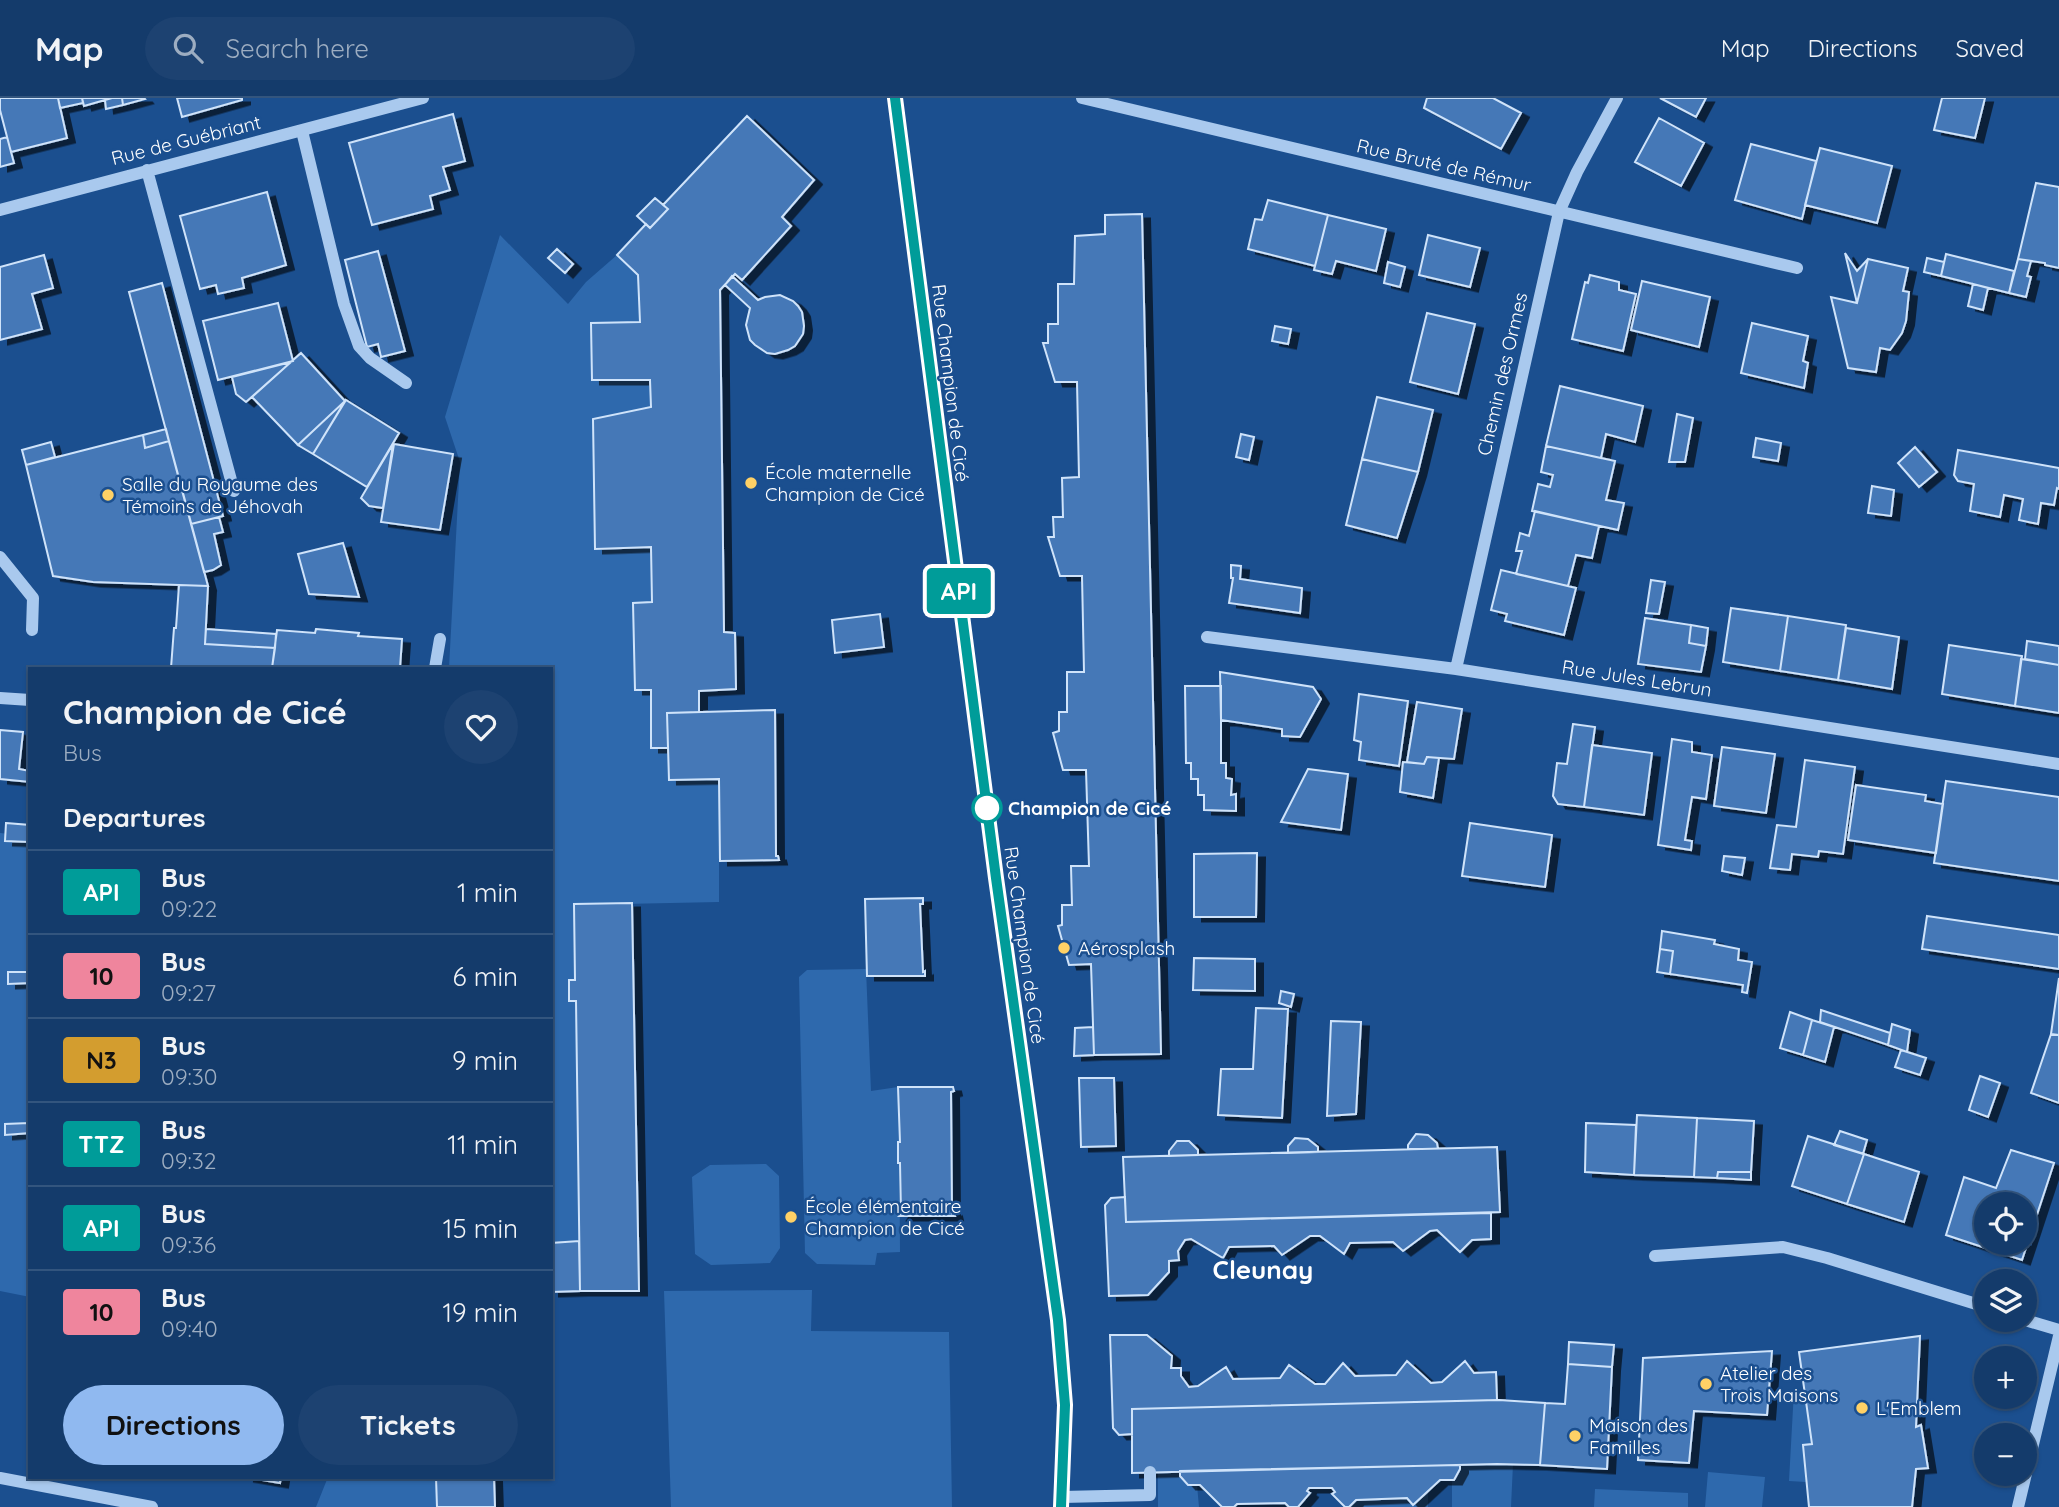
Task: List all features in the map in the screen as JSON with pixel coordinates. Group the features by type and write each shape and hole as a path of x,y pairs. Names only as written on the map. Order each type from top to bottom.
{"street":[{"name":"Rue de Guébriant","path":"0,210 423,98"},
{"name":"Rue Champion de Cicé","path":"895,98 994,867 1058,1320 1065,1405 1061,1502"},
{"name":"Rue Bruté de Rémur","path":"1082,98 1797,268"},
{"name":"Chemin des Ormes","path":"1456,668 1559,212 1617,98"},
{"path":"302,131 344,304 359,346 370,358 406,383"},
{"path":"148,170 234,491"},
{"path":"0,557 33,598 32,629"},
{"name":"Rue Jules Lebrun","path":"1208,637 1456,668 2059,764"},
{"path":"435,667 440,639"},
{"path":"0,698 28,700"},
{"path":"1654,1256 1783,1247 1974,1303"},
{"path":"2037,1324 2059,1330"},
{"path":"2018,1507 2059,1336"},
{"path":"1061,1502 1150,1495 1150,1472"},
{"path":"0,1478 152,1507"}],"shaded area":[{"path":"500,235 568,304 586,282 617,255 638,275 640,322 591,324 592,380 650,380 651,407 596,549 651,547 652,602 633,603 651,690 651,748 668,748 669,779 719,779 719,902 574,905 575,980 569,981 569,1000 576,1001 579,1241 553,1243 553,667 449,667 460,462 445,417"},
{"path":"0,833 28,836 28,1297 0,1291"},
{"path":"866,969 871,1091 898,1087 899,1090 900,1252 877,1253 875,1265 817,1264 805,1253 799,977 807,970"},
{"path":"766,1164 779,1176 780,1248 770,1263 711,1265 695,1254 692,1177 710,1165"},
{"path":"812,1290 811,1331 949,1332 952,1507 671,1507 664,1291"},
{"path":"1794,1390 1804,1390 1812,1444 1803,1446 1806,1482 1789,1481"},
{"path":"1513,1464 1511,1507 1452,1507 1452,1480 1460,1470 1460,1465"},
{"path":"1180,1471 1180,1476 1188,1485 1197,1485 1199,1507 1158,1507 1158,1472"},
{"path":"1708,1472 1765,1477 1762,1507 1705,1507"},
{"path":"327,1479 436,1479 437,1507 316,1507"},
{"path":"1595,1489 1688,1493 1688,1507 1594,1507"},
{"path":"1428,1490 1428,1507 1349,1507 1356,1500 1407,1498"}],"building":[{"path":"0,98 58,98 67,138 11,152 0,110"},
{"path":"58,98 82,98 83,103 60,108"},
{"path":"82,98 112,98 84,106"},
{"path":"122,98 123,105 106,109 105,100"},
{"path":"122,98 144,98 145,99 123,105"},
{"path":"177,98 242,98 242,100 182,117"},
{"path":"1427,98 1493,98 1521,113 1501,149 1424,108"},
{"path":"1660,98 1706,98 1696,117"},
{"path":"1942,98 1985,98 1975,138 1934,130"},
{"path":"453,114 465,161 443,167 450,190 430,196 433,209 372,225 349,143"},
{"path":"747,116 814,180 782,217 791,226 742,280 735,274 720,290 724,632 735,633 736,689 699,691 699,712 667,713 668,748 651,748 651,690 635,690 633,603 652,602 651,547 595,549 593,419 651,407 650,380 592,380 591,323 640,322 638,275 617,255 646,224 650,228 668,209 663,205"},
{"path":"1659,118 1704,143 1681,186 1635,162"},
{"path":"7,137 14,163 0,167 0,139"},
{"path":"1751,144 1816,161 1802,219 1735,200"},
{"path":"1820,148 1892,166 1877,223 1805,205"},
{"path":"2036,183 2059,187 2059,268 2018,259"},
{"path":"267,192 286,265 242,278 244,288 218,294 216,285 200,289 180,216"},
{"path":"655,198 668,209 650,228 637,216"},
{"path":"1268,200 1328,215 1315,266 1248,249 1255,219 1262,220"},
{"path":"1142,214 1161,1054 1094,1055 1091,964 1069,965 1058,926 1062,925 1062,905 1072,905 1071,866 1089,866 1086,770 1063,770 1053,733 1059,731 1059,712 1067,712 1067,672 1084,672 1082,576 1060,576 1048,537 1054,537 1053,517 1063,517 1062,478 1079,477 1077,382 1055,382 1043,343 1048,343 1048,324 1058,324 1058,284 1074,284 1075,236 1105,234 1105,215"},
{"path":"1328,215 1386,229 1376,271 1336,261 1332,274 1314,270"},
{"path":"1428,235 1480,248 1470,287 1419,275"},
{"path":"557,249 573,264 565,273 548,258"},
{"path":"378,251 405,351 381,357 378,344 367,347 345,260"},
{"path":"1845,253 1857,271 1868,259 1857,303"},
{"path":"1946,254 2014,271 2009,293 1941,276"},
{"path":"44,255 53,288 32,294 42,329 0,340 0,267"},
{"path":"1927,258 1944,262 1941,276 1924,272"},
{"path":"1868,259 1908,268 1903,291 1909,292 1906,321 1902,333 1890,350 1880,348 1876,372 1848,368 1831,297 1857,303"},
{"path":"2018,259 2031,261 2027,276 2031,277 2026,297 2009,293"},
{"path":"1388,262 1405,267 1400,287 1384,283"},
{"path":"1590,275 1619,282 1619,290 1636,294 1623,351 1572,339 1585,282 1588,283"},
{"path":"732,276 758,300 780,295 798,306 802,312 804,326 803,334 795,346 775,354 767,353 750,340 746,325 750,308 725,285"},
{"path":"1642,281 1710,297 1699,347 1631,330"},
{"path":"162,283 223,516 191,524 129,292"},
{"path":"1973,284 1988,288 1983,310 1968,306"},
{"path":"278,303 293,361 218,380 203,321"},
{"path":"1427,313 1475,324 1458,394 1410,382"},
{"path":"1752,323 1808,336 1803,361 1808,363 1804,388 1741,373"},
{"path":"1275,326 1291,329 1288,344 1272,341"},
{"path":"301,353 345,401 298,445 252,397"},
{"path":"291,362 246,402 236,394 232,377"},
{"path":"1560,386 1643,406 1635,442 1606,434 1601,458 1546,446"},
{"path":"1377,397 1433,410 1418,472 1362,459"},
{"path":"346,400 399,433 367,487 313,454"},
{"path":"345,401 313,454 298,445"},
{"path":"1677,414 1693,418 1685,462 1669,462"},
{"path":"166,429 169,441 145,448 143,435"},
{"path":"1241,434 1254,437 1249,460 1236,457"},
{"name":"Salle du Royaume des Témoins de Jéhovah","path":"143,435 145,448 169,441 208,586 93,582 53,576 26,465"},
{"path":"1756,438 1781,443 1778,461 1753,457"},
{"path":"51,442 55,457 26,465 22,450"},
{"path":"393,444 383,508 369,506 361,498"},
{"path":"394,444 453,454 440,530 381,522"},
{"path":"1546,446 1615,461 1606,500 1624,503 1618,530 1532,511 1538,484 1550,487 1553,475 1541,472"},
{"path":"1915,447 1937,472 1919,487 1898,463"},
{"path":"1958,450 2059,468 2059,489 2057,488 2054,505 2041,503 2038,524 2019,520 2023,499 2004,495 2000,517 1970,511 1974,484 1958,481 1954,475"},
{"path":"1362,459 1418,472 1397,538 1346,525"},
{"path":"1872,486 1894,490 1891,516 1868,513"},
{"path":"1535,511 1599,526 1592,558 1576,555 1568,586 1516,574 1522,551 1516,551 1520,533 1529,536"},
{"path":"219,517 223,532 214,534 221,565 204,572 191,524"},
{"path":"343,543 359,597 309,594 298,554"},
{"path":"1231,565 1241,566 1240,579 1302,588 1300,613 1229,603 1233,578"},
{"path":"1501,570 1576,588 1564,635 1505,621 1507,614 1491,610"},
{"path":"1651,580 1665,582 1659,614 1646,613"},
{"path":"179,585 208,586 205,644 275,648 272,667 171,667"},
{"path":"1731,608 1788,616 1780,671 1723,662"},
{"path":"880,614 884,647 835,653 832,620"},
{"path":"1788,616 1846,625 1838,680 1780,671"},
{"path":"1645,618 1691,625 1689,643 1706,646 1701,672 1638,664"},
{"path":"1691,625 1708,628 1706,646 1689,643"},
{"path":"1846,628 1899,637 1892,689 1838,680"},
{"path":"206,629 276,634 275,648 205,644"},
{"path":"316,629 359,633 358,636 402,639 400,667 272,667 277,630 315,633"},
{"path":"2027,641 2059,646 2059,665 2025,659"},
{"path":"1949,645 2022,656 2015,706 1942,694"},
{"path":"2021,659 2059,665 2059,713 2015,706"},
{"path":"1220,672 1313,687 1321,699 1300,737 1282,736 1282,729 1221,720"},
{"path":"1185,686 1221,686 1221,763 1226,763 1226,778 1232,779 1231,795 1236,794 1236,811 1204,810 1204,795 1198,795 1198,779 1191,779 1191,763 1186,763"},
{"path":"1359,694 1408,701 1399,766 1359,760 1361,742 1354,740"},
{"path":"1417,702 1462,709 1454,759 1427,757 1424,764 1407,762"},
{"path":"775,710 776,856 779,860 720,861 719,779 669,780 667,713"},
{"path":"1573,724 1595,727 1584,807 1558,804 1553,796 1557,763 1567,764"},
{"path":"0,730 23,732 19,769 28,771 28,782 0,779"},
{"path":"1672,739 1692,742 1692,752 1712,755 1706,799 1692,797 1685,840 1692,841 1691,850 1658,845"},
{"path":"1592,745 1652,753 1644,815 1584,807"},
{"path":"1722,747 1775,754 1766,813 1714,806"},
{"path":"1427,757 1439,758 1433,798 1400,792 1403,762 1424,764"},
{"path":"1805,760 1855,767 1843,854 1819,851 1818,857 1792,854 1790,870 1770,868 1777,825 1796,827"},
{"path":"1308,769 1348,774 1341,830 1281,822"},
{"path":"1946,781 2059,797 2059,881 1934,863"},
{"path":"1856,785 1926,795 1925,801 1943,804 1936,853 1848,840"},
{"path":"6,823 28,825 28,842 5,841"},
{"path":"1470,823 1552,835 1545,887 1462,876"},
{"path":"1257,853 1256,917 1194,917 1194,854"},
{"path":"1724,856 1745,858 1742,875 1722,871"},
{"path":"923,898 923,904 920,904 925,976 867,976 865,899"},
{"path":"632,903 639,1291 580,1291 576,1001 569,1001 569,980 575,980 574,904"},
{"path":"1927,916 2059,935 2059,969 1922,949"},
{"path":"1662,931 1715,940 1714,944 1739,949 1738,960 1752,962 1747,993 1742,992 1743,985 1670,974 1673,951 1660,949"},
{"path":"1660,949 1673,951 1670,974 1657,972"},
{"path":"1194,958 1255,959 1255,991 1193,990"},
{"path":"8,972 28,972 28,983 8,984"},
{"path":"2059,978 2059,1035 2051,1034"},
{"path":"1281,991 1294,994 1291,1007 1279,1003"},
{"path":"1256,1008 1288,1009 1282,1118 1218,1115 1221,1069 1253,1069"},
{"path":"1821,1010 1890,1033 1888,1045 1820,1022"},
{"path":"1790,1012 1812,1020 1803,1055 1780,1048"},
{"path":"1812,1020 1834,1027 1825,1062 1803,1055"},
{"path":"1331,1021 1361,1022 1356,1114 1327,1116"},
{"path":"1892,1024 1910,1030 1907,1052 1888,1045"},
{"path":"1093,1027 1094,1055 1074,1056 1075,1028"},
{"path":"2051,1034 2059,1035 2059,1103 2031,1093"},
{"path":"1901,1050 1926,1058 1920,1075 1895,1067"},
{"path":"1980,1076 2000,1083 1988,1117 1969,1110"},
{"path":"1079,1078 1114,1078 1116,1146 1081,1147"},
{"path":"898,1087 953,1087 952,1213 954,1212 955,1216 899,1216"},
{"path":"1637,1115 1697,1118 1694,1177 1634,1175"},
{"path":"1697,1118 1754,1121 1751,1172 1718,1172 1717,1178 1694,1177"},
{"path":"28,1123 28,1133 5,1135 5,1124"},
{"path":"1586,1123 1636,1125 1634,1175 1585,1172"},
{"path":"1840,1131 1867,1140 1863,1154 1834,1145"},
{"path":"1416,1134 1428,1135 1437,1143 1438,1149 1408,1149"},
{"path":"1808,1136 1864,1154 1847,1204 1792,1186"},
{"path":"1295,1138 1308,1139 1318,1147 1318,1152 1288,1153 1288,1146"},
{"path":"1177,1141 1189,1141 1198,1150 1198,1155 1169,1156 1169,1151"},
{"path":"1497,1147 1500,1212 1126,1222 1123,1157"},
{"path":"2011,1150 2054,1163 2037,1215 2037,1192 1974,1192 1974,1244 1946,1235 1964,1177 1996,1188"},
{"path":"1864,1154 1919,1172 1904,1222 1847,1204"},
{"path":"1718,1172 1751,1172 1751,1180 1717,1178"},
{"path":"1125,1197 1126,1222 1491,1213 1491,1239 1472,1240 1460,1252 1437,1230 1430,1231 1403,1251 1393,1242 1350,1243 1344,1254 1320,1236 1310,1236 1282,1255 1274,1246 1229,1247 1223,1258 1191,1239 1185,1240 1178,1251 1179,1260 1169,1261 1169,1272 1148,1295 1109,1296 1105,1205 1111,1198"},
{"path":"579,1241 580,1291 553,1292 553,1243"},
{"path":"2007,1255 2024,1255 2022,1260"},
{"path":"1110,1335 1147,1335 1172,1356 1171,1368 1181,1368 1181,1376 1189,1387 1198,1386 1226,1367 1233,1379 1280,1378 1289,1365 1315,1384 1325,1384 1343,1363 1355,1376 1396,1375 1407,1361 1431,1383 1442,1382 1465,1361 1474,1373 1496,1372 1497,1400 1132,1409 1132,1434 1119,1435 1113,1428"},
{"name":"L'Emblem","path":"1920,1336 1916,1427 1921,1425 1928,1468 1916,1469 1912,1507 1809,1507 1803,1445 1812,1444 1799,1352"},
{"path":"1569,1342 1614,1345 1612,1367 1568,1364"},
{"name":"Atelier des Trois Maisons","path":"1772,1351 1767,1415 1694,1411 1689,1463 1638,1460 1643,1358"},
{"name":"Maison des Familles","path":"1568,1364 1612,1367 1607,1469 1540,1465 1545,1403 1565,1404"},
{"path":"1499,1400 1545,1403 1540,1465 1132,1473 1132,1409"},
{"path":"1460,1465 1454,1480 1440,1480 1413,1505 1407,1498 1356,1500 1349,1507 1345,1507 1332,1494 1335,1492 1332,1488 1309,1488 1307,1491 1310,1493 1298,1507 1289,1507 1285,1503 1222,1507 1200,1485 1188,1485 1180,1476 1180,1471"},
{"path":"257,1479 281,1479 280,1483"},
{"path":"436,1479 494,1479 495,1507 437,1507"}],"bus line":[{"name":"API","path":"895,98 996,878 1058,1320 1065,1405 1061,1507"}],"place":[{"name":"École maternelle Champion de Cicé","path":"751,483"},
{"name":"Salle du Royaume des Témoins de Jéhovah","path":"108,495"},
{"name":"Champion de Cicé","path":"987,808"},
{"name":"Aérosplash","path":"1064,948"},
{"name":"École élémentaire Champion de Cicé","path":"791,1217"},
{"name":"Atelier des Trois Maisons","path":"1706,1384"},
{"name":"L'Emblem","path":"1862,1408"},
{"name":"Maison des Familles","path":"1575,1436"}],"district":[{"name":"Cleunay","path":"1263,1270"}]}
